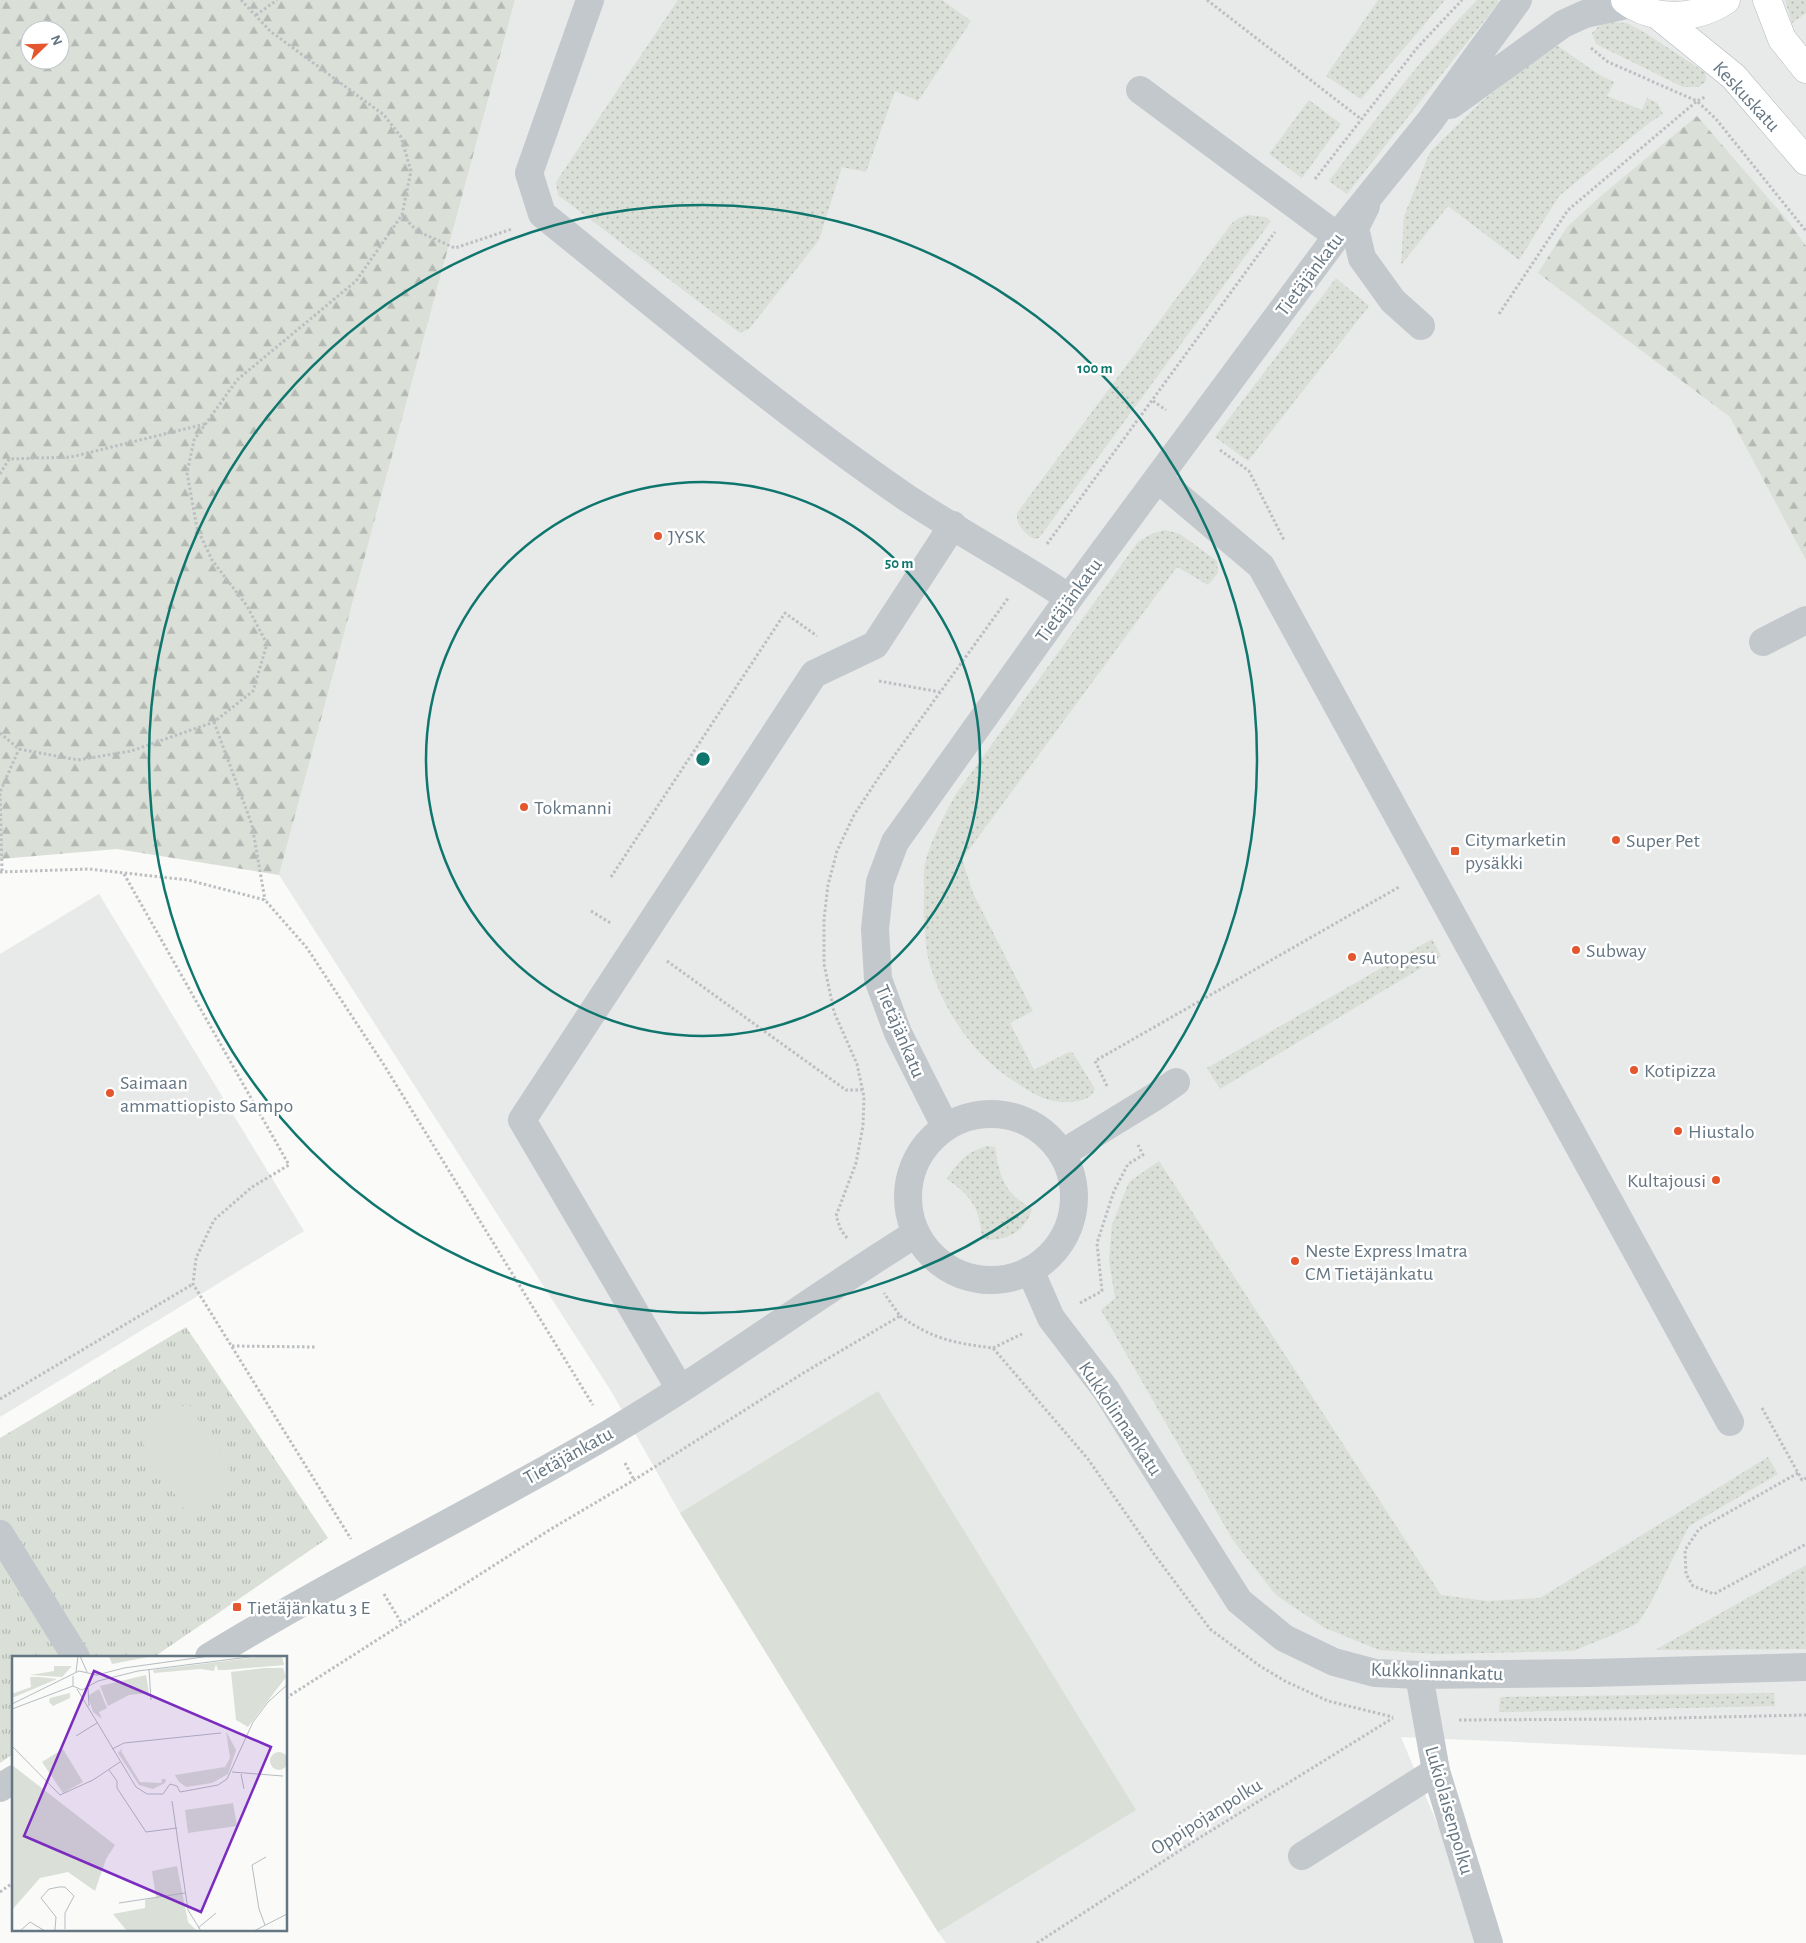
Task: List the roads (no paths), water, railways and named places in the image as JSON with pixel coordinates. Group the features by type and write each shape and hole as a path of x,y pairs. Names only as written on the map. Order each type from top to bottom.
{"main road":[{"path":"1628,2 1659,16 1688,15 1714,8 1726,0"},
{"path":"1767,0 1782,39 1806,69"},
{"name":"Keskuskatu","path":"1659,16 1734,77 1806,161"}],"street":[{"path":"590,0 529,173 542,214 792,415 908,498 1028,570 1069,598"},
{"name":"Tietäjänkatu","path":"945,1126 898,1033 878,979 875,929 880,882 895,842 1069,598 1336,236 1430,121 1518,0"},
{"name":"Tietäjänkatu","path":"1430,121 1563,24 1585,14 1628,2"},
{"path":"1140,90 1336,236"},
{"path":"1377,185 1355,228 1362,258 1393,301 1421,326"},
{"path":"1158,478 1261,566 1730,1422"},
{"path":"680,1389 522,1120 814,674 875,645 953,525"},
{"path":"1762,642 1806,620"},
{"path":"1063,1153 1176,1082"},
{"path":"976,1114 1010,1115 1040,1129 1063,1153 1074,1184 1073,1218 1059,1248 1030,1270 1002,1282 969,1279 939,1264 915,1234 907,1208 909,1177 922,1148 945,1126 976,1114"},
{"name":"Tietäjänkatu","path":"211,1656 266,1622 367,1565 424,1536 610,1432 680,1389 866,1264 915,1234"},
{"name":"Kukkolinnankatu","path":"1030,1270 1051,1318 1106,1390 1239,1601 1284,1638 1334,1662 1375,1673 1419,1675 1589,1673 1806,1667"},
{"path":"0,1534 75,1656"},
{"name":"Lukiolaisenpolku","path":"1419,1675 1436,1771 1489,1943"},
{"path":"1302,1856 1436,1771"},
{"path":"0,1788 12,1781"}],"place":[{"name":"JYSK","path":"658,536"},
{"name":"Tokmanni","path":"524,807"},
{"name":"Super Pet","path":"1616,840"},
{"name":"Citymarketin pysäkki","path":"1455,851"},
{"name":"Subway","path":"1576,950"},
{"name":"Autopesu","path":"1352,957"},
{"name":"Kotipizza","path":"1634,1070"},
{"name":"Saimaan ammattiopisto Sampo","path":"110,1093"},
{"name":"Hiustalo","path":"1678,1131"},
{"name":"Kultajousi","path":"1716,1180"},
{"name":"Neste Express Imatra CM Tietäjänkatu","path":"1295,1261"},
{"name":"Tietäjänkatu 3 E","path":"237,1607"}]}
